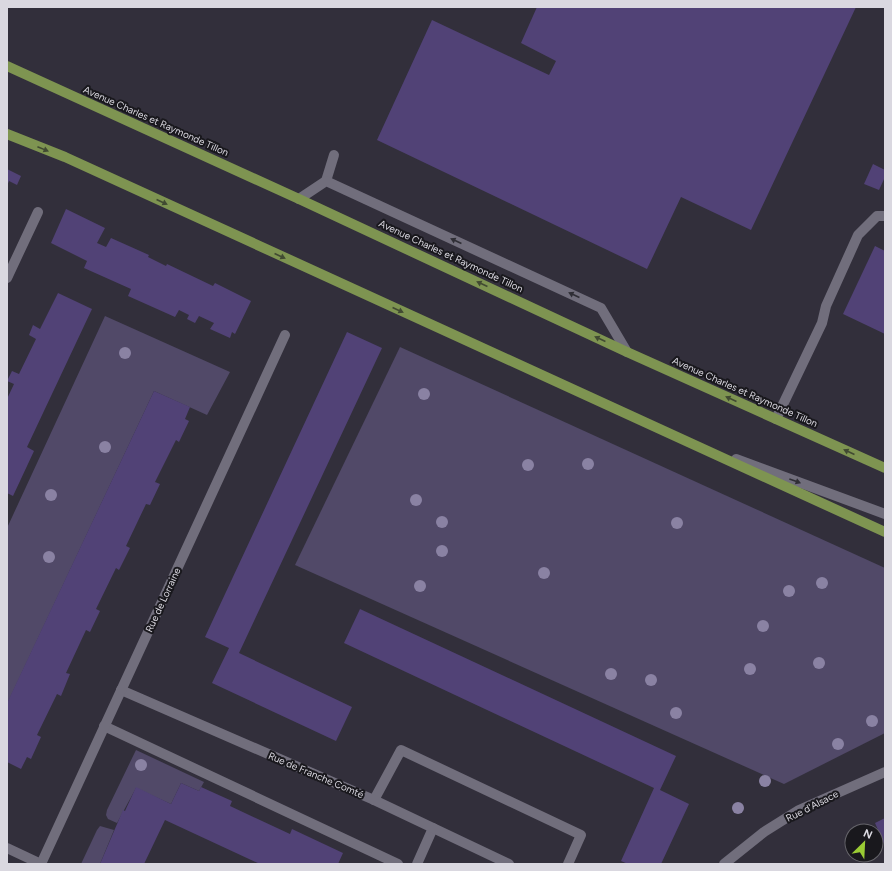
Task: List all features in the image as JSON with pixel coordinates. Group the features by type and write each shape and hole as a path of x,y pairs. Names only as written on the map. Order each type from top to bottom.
{"main road":[{"name":"Avenue Charles et Raymonde Tillon","path":"7,66 299,199 627,352 885,468"},
{"path":"7,134 72,161 885,532"}],"street":[{"path":"299,199 326,181 334,155"},
{"path":"326,181 601,308 627,352"},
{"path":"7,278 38,212"},
{"path":"776,419 822,323 826,306 858,235 877,216 885,216"},
{"name":"Rue de Lorraine","path":"41,864 285,335"},
{"path":"693,444 885,514"},
{"name":"Rue de Franche Comté","path":"121,690 374,800 509,864"},
{"path":"104,726 398,864"},
{"path":"374,800 401,750 581,835 568,864"},
{"name":"Rue d'Alsace","path":"724,864 764,832 799,810 885,772"},
{"path":"417,864 433,828"},
{"path":"7,848 41,864"}],"shaded area":[{"path":"105,316 230,372 207,415 154,391 7,704 7,528"},
{"path":"400,347 885,568 885,733 784,784 295,565"},
{"path":"136,750 204,782 199,791 181,783 171,804 136,788 117,823 108,819 106,815 107,810"},
{"path":"100,826 114,830 100,864 81,864 97,830"}],"building":[{"path":"537,7 856,7 751,230 681,197 647,269 377,140 432,20 549,75 556,61 521,43"},
{"path":"873,164 885,170 885,177 879,190 864,184"},
{"path":"7,169 21,176 17,185 9,181 7,186"},
{"path":"66,209 105,228 97,243 106,247 111,238 149,255 148,257 166,266 167,264 213,286 215,283 251,301 235,334 232,332 230,338 210,329 214,323 199,316 195,323 187,319 189,315 179,310 175,317 128,296 131,289 84,268 87,261 51,243"},
{"path":"875,246 885,251 885,334 843,314"},
{"path":"58,293 92,309 27,447 34,451 13,496 7,493 7,399 14,384 7,381 12,371 19,374 36,339 29,335 33,325 40,329"},
{"path":"347,332 382,348 239,653 352,707 336,741 212,683 229,648 205,637"},
{"path":"154,391 190,407 185,419 189,421 179,442 176,440 155,482 160,484 150,505 146,504 126,546 130,548 119,570 116,568 96,609 100,611 90,632 86,630 66,673 70,674 61,696 57,694 37,735 41,737 31,759 27,757 21,769 7,762 7,703"},
{"path":"360,609 676,756 660,790 689,804 661,864 628,864 621,861 654,788 344,643"},
{"path":"181,783 199,791 201,787 232,801 230,806 290,834 292,829 343,853 338,864 260,864 165,820 144,864 100,864 123,810 125,811 136,787 171,804"},
{"path":"885,818 885,846 884,823 875,823"}]}
